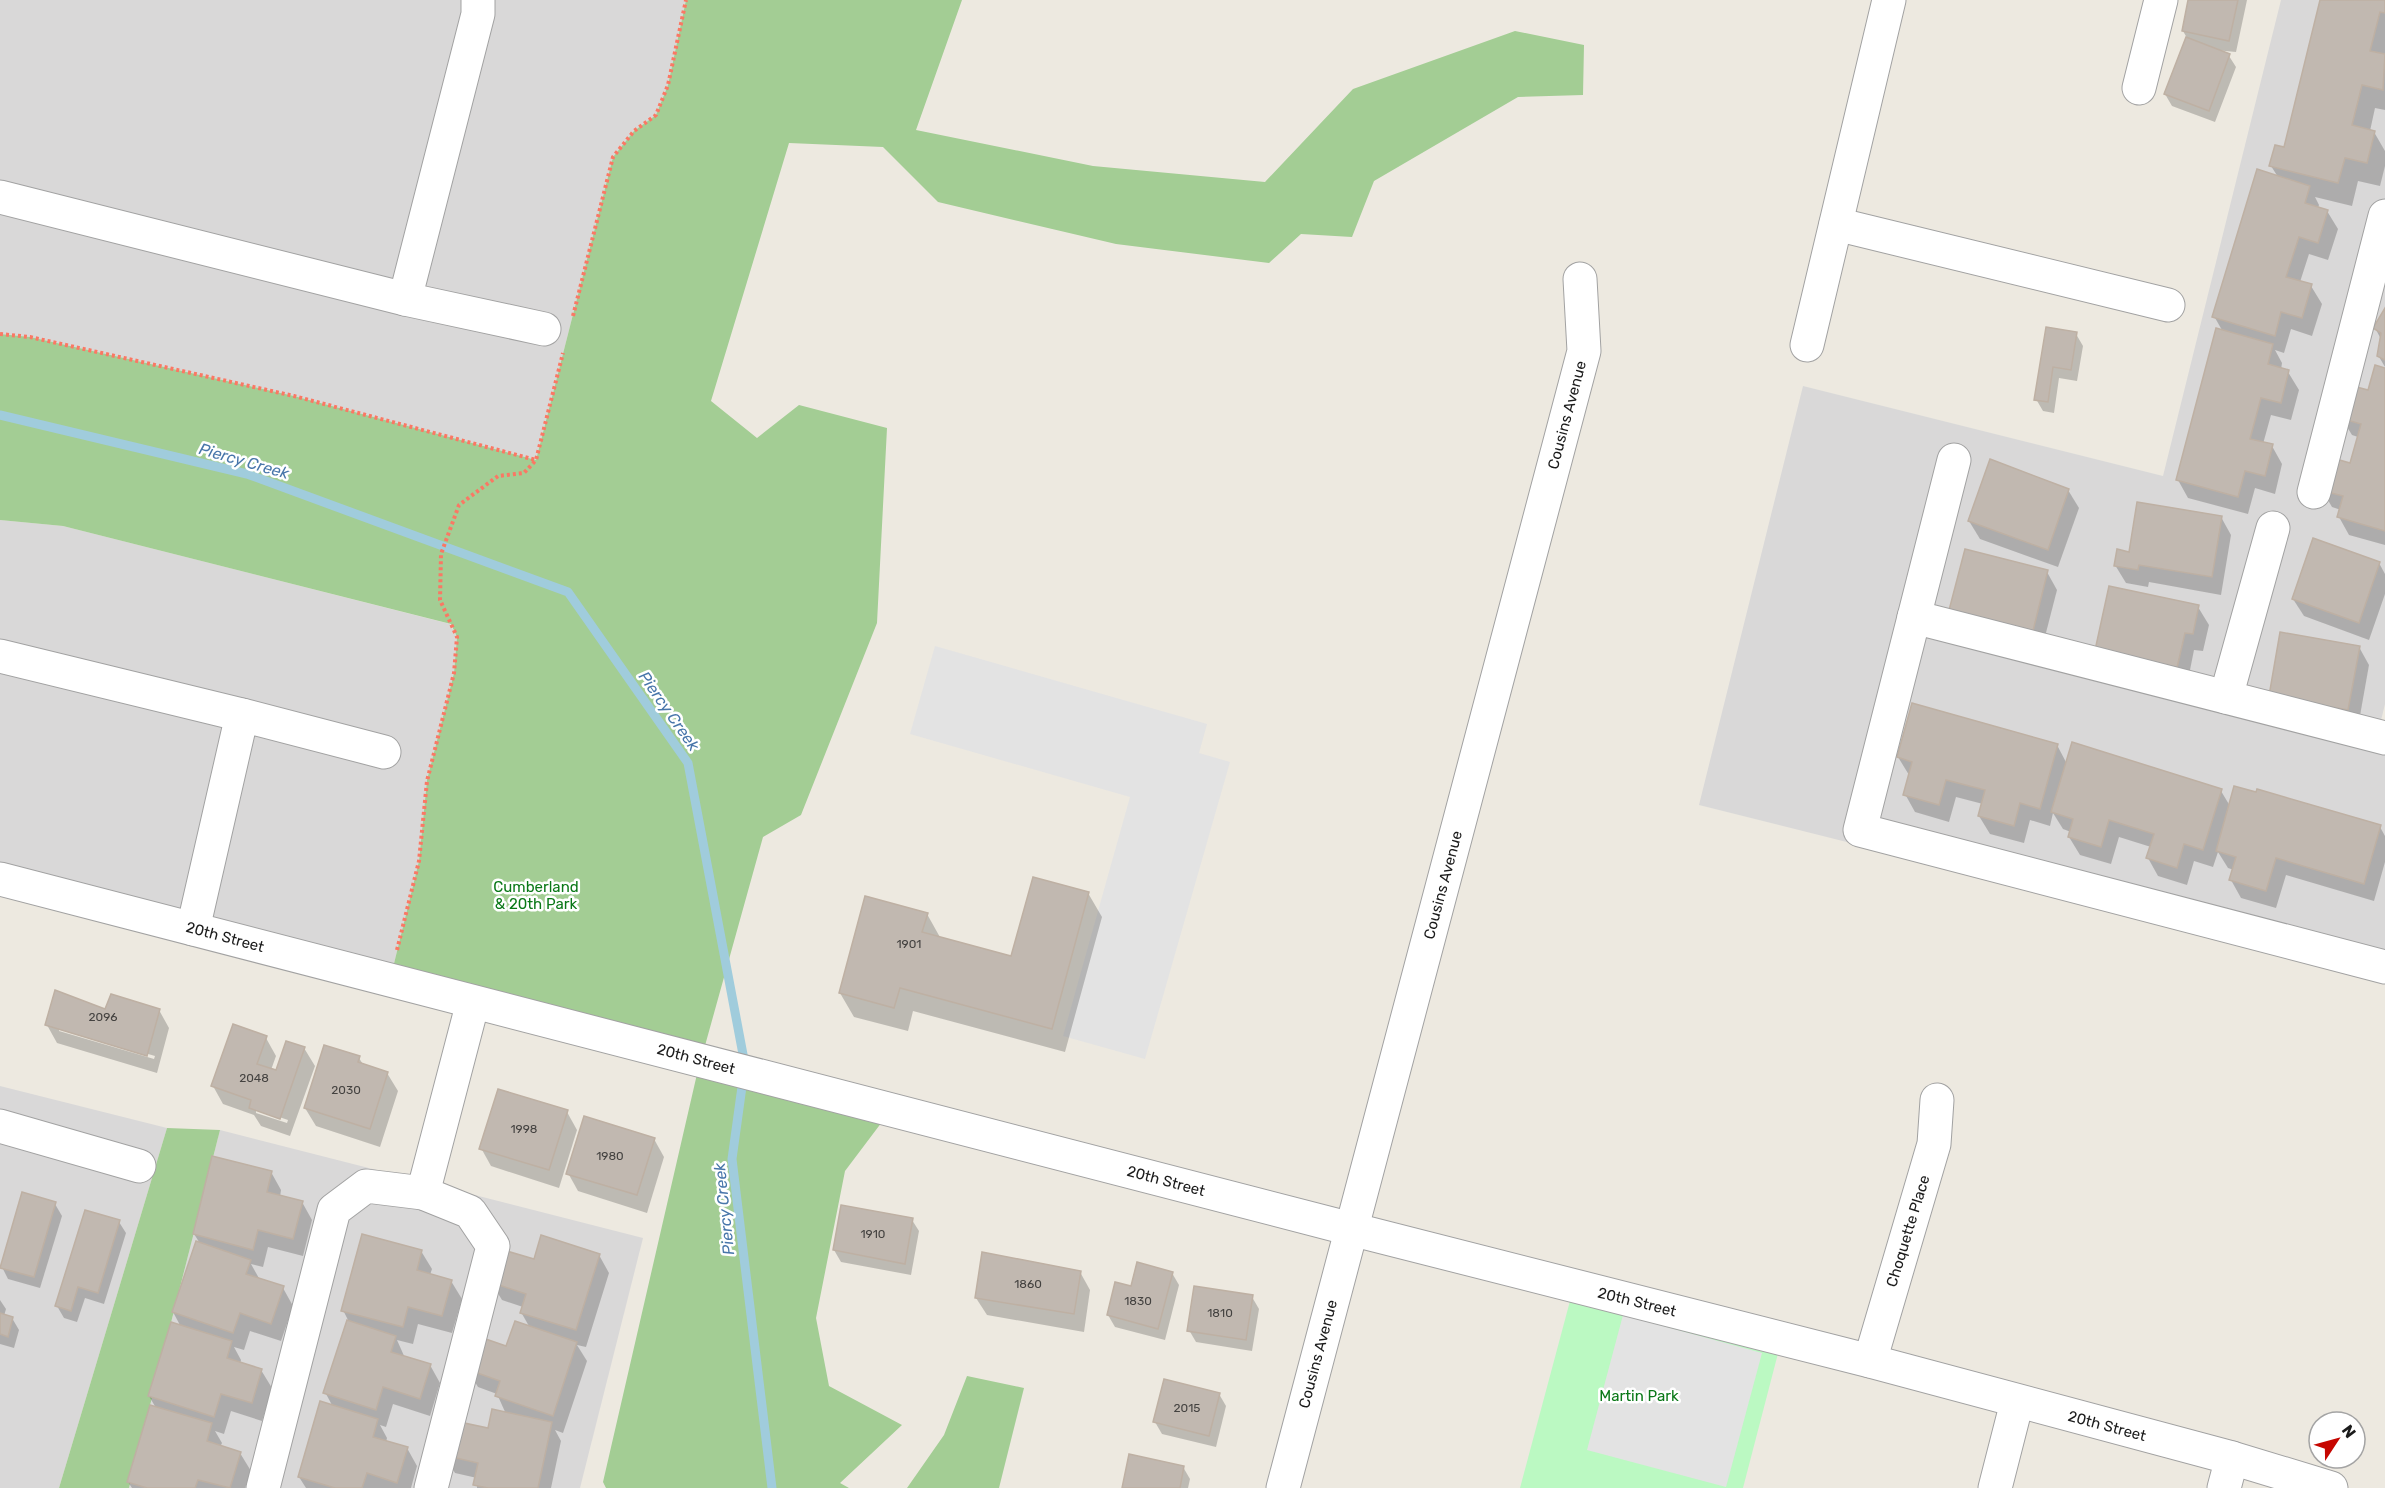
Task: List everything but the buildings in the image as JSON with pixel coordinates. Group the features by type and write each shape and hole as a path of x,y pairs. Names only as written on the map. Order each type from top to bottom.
{"street":[{"path":"405,299 478,14 478,0"},
{"path":"1807,345 1889,0"},
{"path":"2139,88 2161,0"},
{"path":"0,197 405,299 560,334"},
{"path":"2314,492 2385,216"},
{"path":"1836,224 2168,305"},
{"name":"Cousins Avenue","path":"1283,1488 1584,351 1580,279"},
{"path":"1954,460 1860,830 2385,967"},
{"path":"2226,697 2273,528"},
{"path":"1914,618 2385,738"},
{"path":"0,656 384,752"},
{"path":"193,929 242,715"},
{"name":"20th Street","path":"0,879 1352,1229 1870,1360 2017,1402 2228,1473 2331,1488"},
{"path":"423,1193 473,1002"},
{"name":"Choquette Place","path":"1870,1360 1934,1144 1937,1100"},
{"path":"0,1126 139,1166"},
{"path":"263,1488 334,1210 366,1186 423,1193 470,1212 493,1246 431,1488"},
{"path":"1995,1488 2017,1402"}],"path":[{"path":"390,980 419,861 427,780 454,673 457,637 440,600 441,554 459,505 498,476 524,473 536,460 560,334 613,157 634,131 656,115 668,86 686,0"},
{"path":"0,334 30,337 294,396 536,460"}],"shaded area":[{"path":"0,0 686,0 668,85 656,115 634,131 613,157 536,460 294,396 30,337 0,334"},
{"path":"2281,0 2385,0 2385,704 2374,749 2385,753 2385,977 1699,805 1803,386 2163,476"},
{"path":"0,520 63,526 450,624 457,637 454,673 427,780 419,861 390,980 0,879"},
{"path":"935,646 1207,724 1199,753 1230,762 1145,1059 1063,1036 1130,797 910,734"},
{"path":"0,1086 167,1128 59,1488 0,1488"},
{"path":"220,1130 643,1238 580,1488 129,1488"},
{"path":"1623,1315 1762,1353 1726,1487 1587,1450"}],"green space":[{"name":"Cumberland & 20th Park","path":"686,0 962,0 916,130 1093,166 1265,182 1353,89 1515,31 1584,45 1583,95 1518,97 1374,181 1352,237 1301,234 1269,263 1116,244 938,202 883,147 789,143 711,401 757,438 799,405 887,428 877,623 801,815 763,837 701,1060 891,1110 845,1171 816,1318 829,1386 902,1425 840,1483 849,1488 606,1488 603,1482 700,1061 390,980 419,861 427,780 454,673 457,637 451,624 63,526 0,520 0,334 30,337 294,396 536,460 613,157 634,131 656,115 668,85"},
{"path":"167,1128 220,1130 129,1488 59,1488"},
{"name":"Martin Park","path":"1574,1286 1782,1338 1743,1488 1520,1488"},
{"path":"967,1376 1024,1388 999,1488 907,1488 944,1435"}],"waterway":[{"name":"Piercy Creek","path":"0,415 247,474 568,592 688,763 745,1065 732,1159 772,1488"}]}
